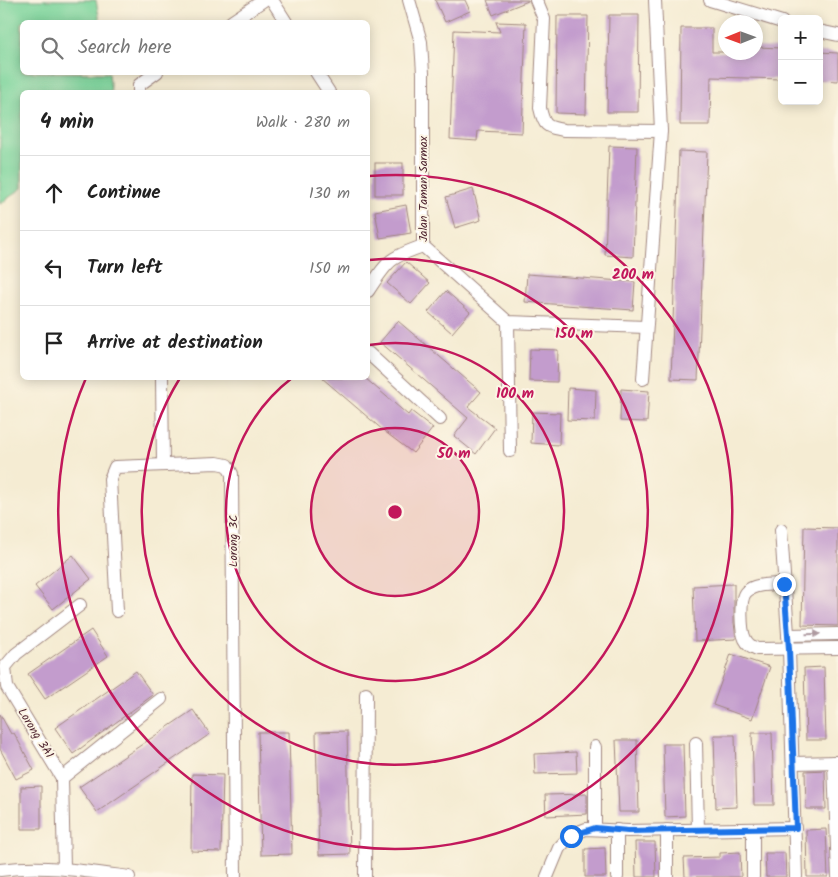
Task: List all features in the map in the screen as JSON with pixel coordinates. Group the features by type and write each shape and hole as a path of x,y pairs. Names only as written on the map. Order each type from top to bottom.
{"street":[{"path":"234,20 264,0"},
{"path":"272,0 285,20"},
{"name":"Jalan Taman Sarmax","path":"410,0 421,42 423,73 423,246 508,322"},
{"path":"536,0 544,19 540,108 543,121 550,128 564,130 661,131"},
{"path":"644,379 646,327 661,131 655,0"},
{"path":"710,0 778,21"},
{"path":"823,32 838,35"},
{"path":"139,90 139,85 153,75"},
{"path":"318,75 328,90"},
{"path":"370,288 398,254 423,246"},
{"path":"510,451 508,322 646,327"},
{"path":"370,355 440,419"},
{"path":"162,380 163,464"},
{"name":"Lorong 3C","path":"117,612 110,479 113,469 118,465 217,463 227,465 232,474 235,877"},
{"path":"781,530 789,649 796,828 796,877"},
{"path":"784,584 753,587 744,594 741,604 744,637 750,646 789,649 838,648"},
{"name":"Lorong 3A1","path":"64,868 62,778 7,687 5,667 16,654 80,605"},
{"path":"788,635 838,634"},
{"path":"365,877 366,694"},
{"path":"62,778 161,699"},
{"path":"696,743 698,830"},
{"path":"595,828 596,747"},
{"path":"793,763 836,762 838,877"},
{"path":"544,877 559,848 571,836 595,828 617,830 698,830 796,828"},
{"path":"753,829 753,877"},
{"path":"617,830 617,877"},
{"path":"667,830 667,877"},
{"path":"0,870 32,867 64,868 129,877"}],"green space":[{"path":"0,0 96,0 100,20 20,20 20,75 109,75 111,90 20,90 20,189 0,204"}],"building":[{"path":"435,0 465,0 470,11 445,22"},
{"path":"487,0 528,0 528,1 493,15"},
{"path":"609,15 639,15 638,112 607,112"},
{"path":"557,16 588,16 586,114 556,113"},
{"path":"496,22 526,23 522,133 478,131 477,141 450,139 454,30 500,32"},
{"path":"681,28 712,28 712,52 718,52 718,60 763,60 763,47 778,48 778,79 711,77 710,125 680,125"},
{"path":"823,52 838,53 838,81 823,80"},
{"path":"609,146 637,147 633,257 605,255"},
{"path":"679,151 707,152 698,380 671,379"},
{"path":"375,163 403,163 403,195 375,195"},
{"path":"473,189 481,220 455,228 446,197"},
{"path":"406,205 411,233 380,238 375,211"},
{"path":"406,262 430,283 411,304 387,283"},
{"path":"527,274 635,282 633,310 525,302"},
{"path":"446,291 470,312 452,333 428,312"},
{"path":"398,321 481,392 468,407 495,428 476,454 454,436 468,418 380,342"},
{"path":"530,349 558,350 557,382 529,381"},
{"path":"324,380 367,380 408,415 411,411 433,428 413,453"},
{"path":"568,388 596,390 595,421 567,420"},
{"path":"621,389 649,391 647,422 620,421"},
{"path":"532,412 560,413 559,445 531,443"},
{"path":"804,527 838,528 838,626 802,625"},
{"path":"73,555 91,579 53,609 35,586"},
{"path":"734,584 736,639 695,641 693,586"},
{"path":"91,630 108,656 45,699 28,674"},
{"path":"731,654 770,667 752,719 713,705"},
{"path":"824,667 826,740 806,740 804,668"},
{"path":"136,671 153,695 73,754 55,728"},
{"path":"193,710 210,734 97,812 79,787"},
{"path":"0,714 11,734 14,733 34,770 16,779 0,749"},
{"path":"347,731 350,854 319,855 316,732"},
{"path":"258,732 289,732 292,854 261,855"},
{"path":"752,733 772,733 774,805 754,805"},
{"path":"714,735 735,735 737,807 716,808"},
{"path":"616,740 637,740 639,812 619,812"},
{"path":"663,744 683,744 685,816 665,817"},
{"path":"576,752 577,773 535,774 534,754"},
{"path":"825,770 826,809 806,809 805,771"},
{"path":"192,774 223,775 221,852 191,851"},
{"path":"41,786 41,829 21,829 21,787"},
{"path":"587,794 587,814 546,816 545,795"},
{"path":"826,829 828,877 807,877 806,830"},
{"path":"635,842 655,842 656,877 636,877"},
{"path":"605,848 606,877 585,877 585,849"},
{"path":"740,852 741,877 685,877 684,858 720,857 720,853"},
{"path":"765,853 785,853 786,877 766,877"}],"route":[{"path":"571,836 586,829 595,828 628,831 796,828 789,649 784,584"}]}
